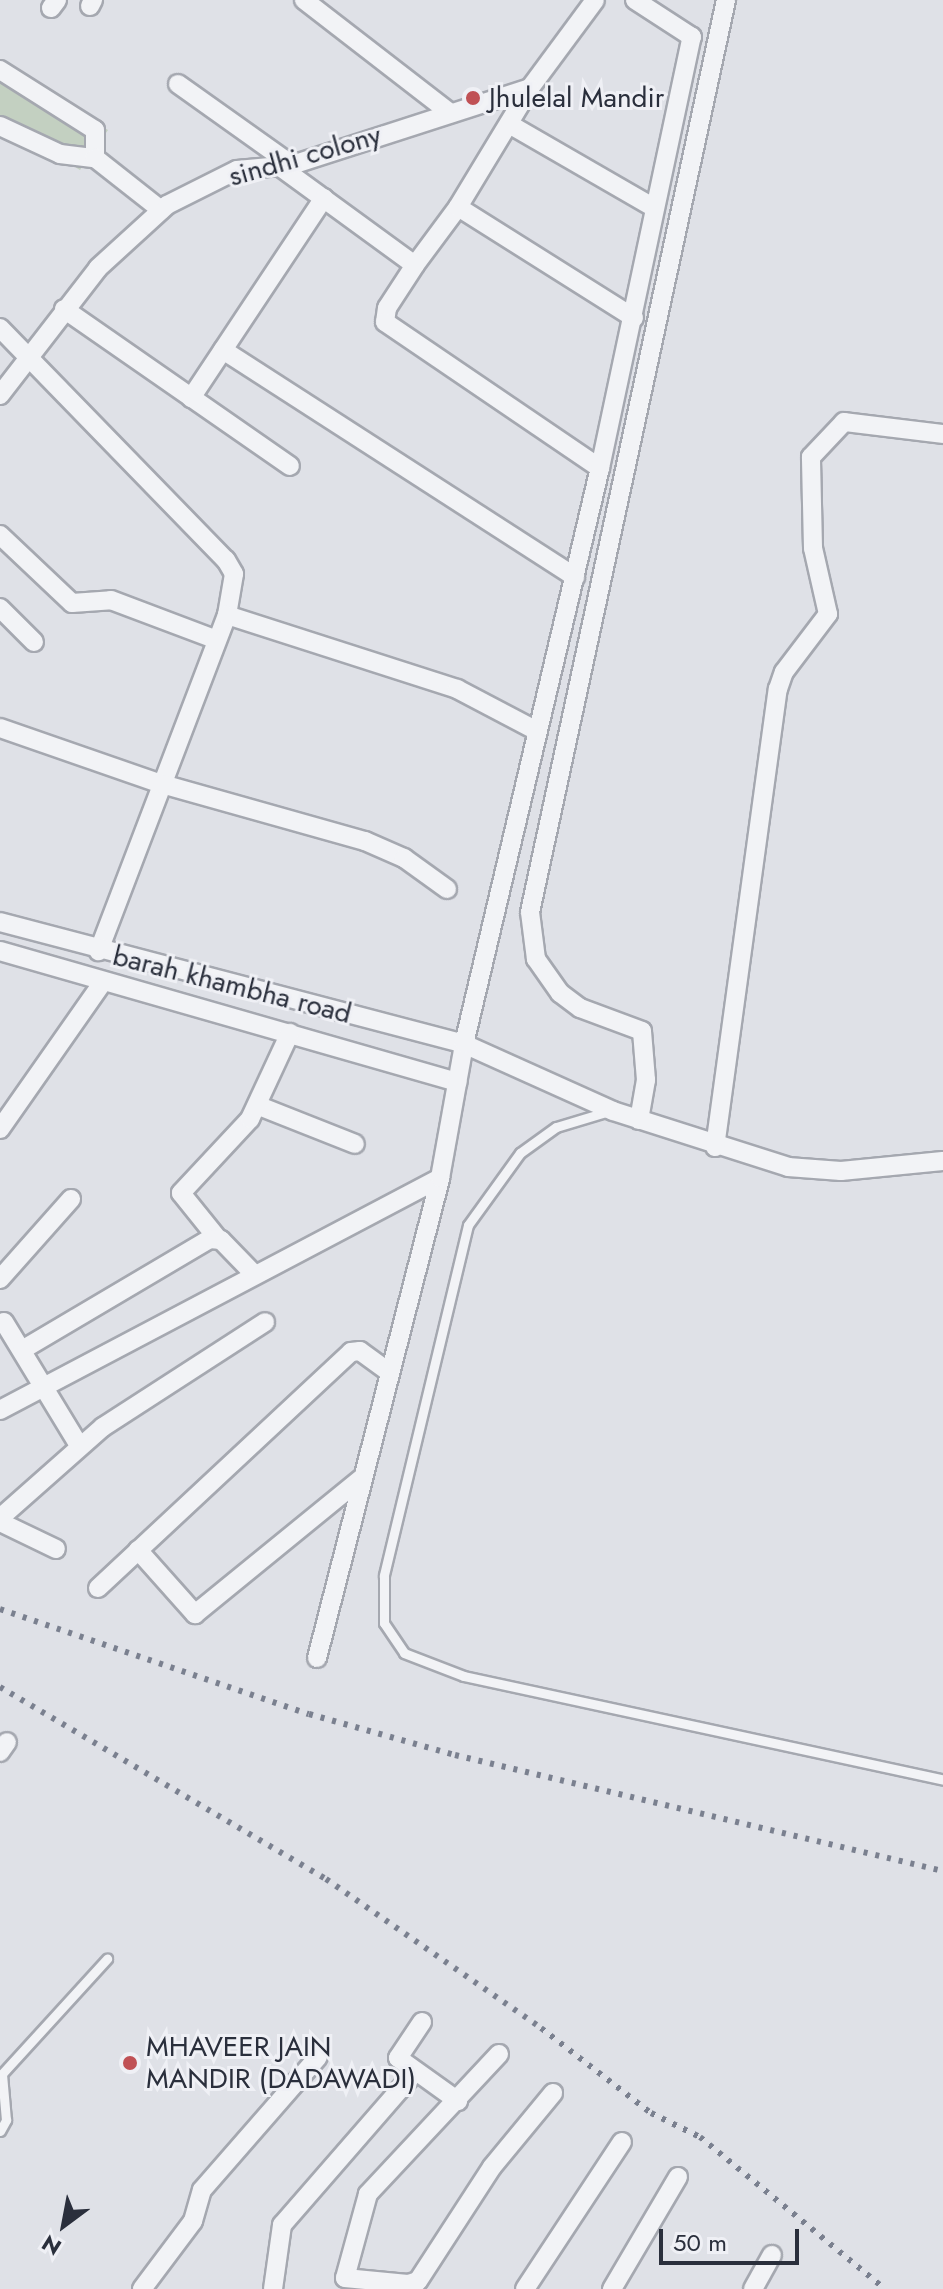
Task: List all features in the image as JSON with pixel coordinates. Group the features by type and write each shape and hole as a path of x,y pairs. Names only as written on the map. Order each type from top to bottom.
{"street":[{"path":"304,0 450,113"},
{"path":"595,0 530,88 458,207 387,308 385,322 600,468"},
{"path":"317,1658 440,1178 464,1044 634,318 653,207 692,37 635,0"},
{"path":"639,1120 646,1080 642,1031 580,1008 560,993 531,946 530,912 726,0"},
{"path":"0,70 95,130 95,158"},
{"path":"178,84 415,265"},
{"name":"sindhi colony","path":"0,395 64,309 155,214 237,170 285,166 530,88"},
{"path":"509,124 653,207"},
{"path":"0,126 60,154 95,158 155,214"},
{"path":"191,398 324,198"},
{"path":"458,207 634,318"},
{"path":"64,309 290,466"},
{"path":"0,328 23,364 226,560 234,574 227,615 99,951"},
{"path":"223,350 575,577"},
{"path":"715,1147 778,689 784,672 828,614 813,548 811,457 844,422 943,434"},
{"path":"0,535 72,603 111,600 217,640"},
{"path":"0,608 34,642"},
{"path":"227,615 457,689 537,731"},
{"path":"0,728 162,784 365,841 404,858 447,889"},
{"name":"barah khambha road","path":"0,922 99,951 464,1044 613,1111 715,1147 816,1170 943,1161"},
{"name":"barah khambha road","path":"0,951 458,1082"},
{"path":"0,1129 103,982"},
{"path":"253,1273 218,1239 181,1193 259,1106 290,1033"},
{"path":"259,1106 355,1144"},
{"path":"0,1410 253,1273 440,1178"},
{"path":"0,1279 71,1199"},
{"path":"22,1350 218,1239"},
{"path":"1,1321 80,1447"},
{"path":"56,1549 0,1520 80,1447 265,1322"},
{"path":"98,1588 351,1352 360,1351 390,1373"},
{"path":"138,1550 195,1614 363,1477"},
{"path":"422,2022 398,2057 414,2073 458,2101"},
{"path":"499,2054 368,2194 344,2284 408,2284 418,2281 492,2167 553,2093"},
{"path":"142,2289 193,2221 202,2190 318,2057"},
{"path":"273,2289 282,2225 414,2073"},
{"path":"525,2289 622,2142"},
{"path":"612,2289 678,2177"},
{"path":"753,2289 772,2255"}],"lane":[{"path":"613,1111 556,1127 520,1153 468,1225 384,1576 384,1623 404,1653 464,1676 943,1780"},
{"path":"0,2131 6,2120 1,2075 107,1959"}],"green space":[{"path":"0,66 108,130 80,170 0,123"}],"railway":[{"path":"0,1609 309,1714 455,1755 943,1871"},
{"path":"0,1687 326,1879 541,2028 651,2113 700,2137 885,2289"}],"place":[{"name":"Jhulelal Mandir","path":"473,98"},
{"name":"MHAVEER JAIN MANDIR (DADAWADI)","path":"130,2063"}]}
